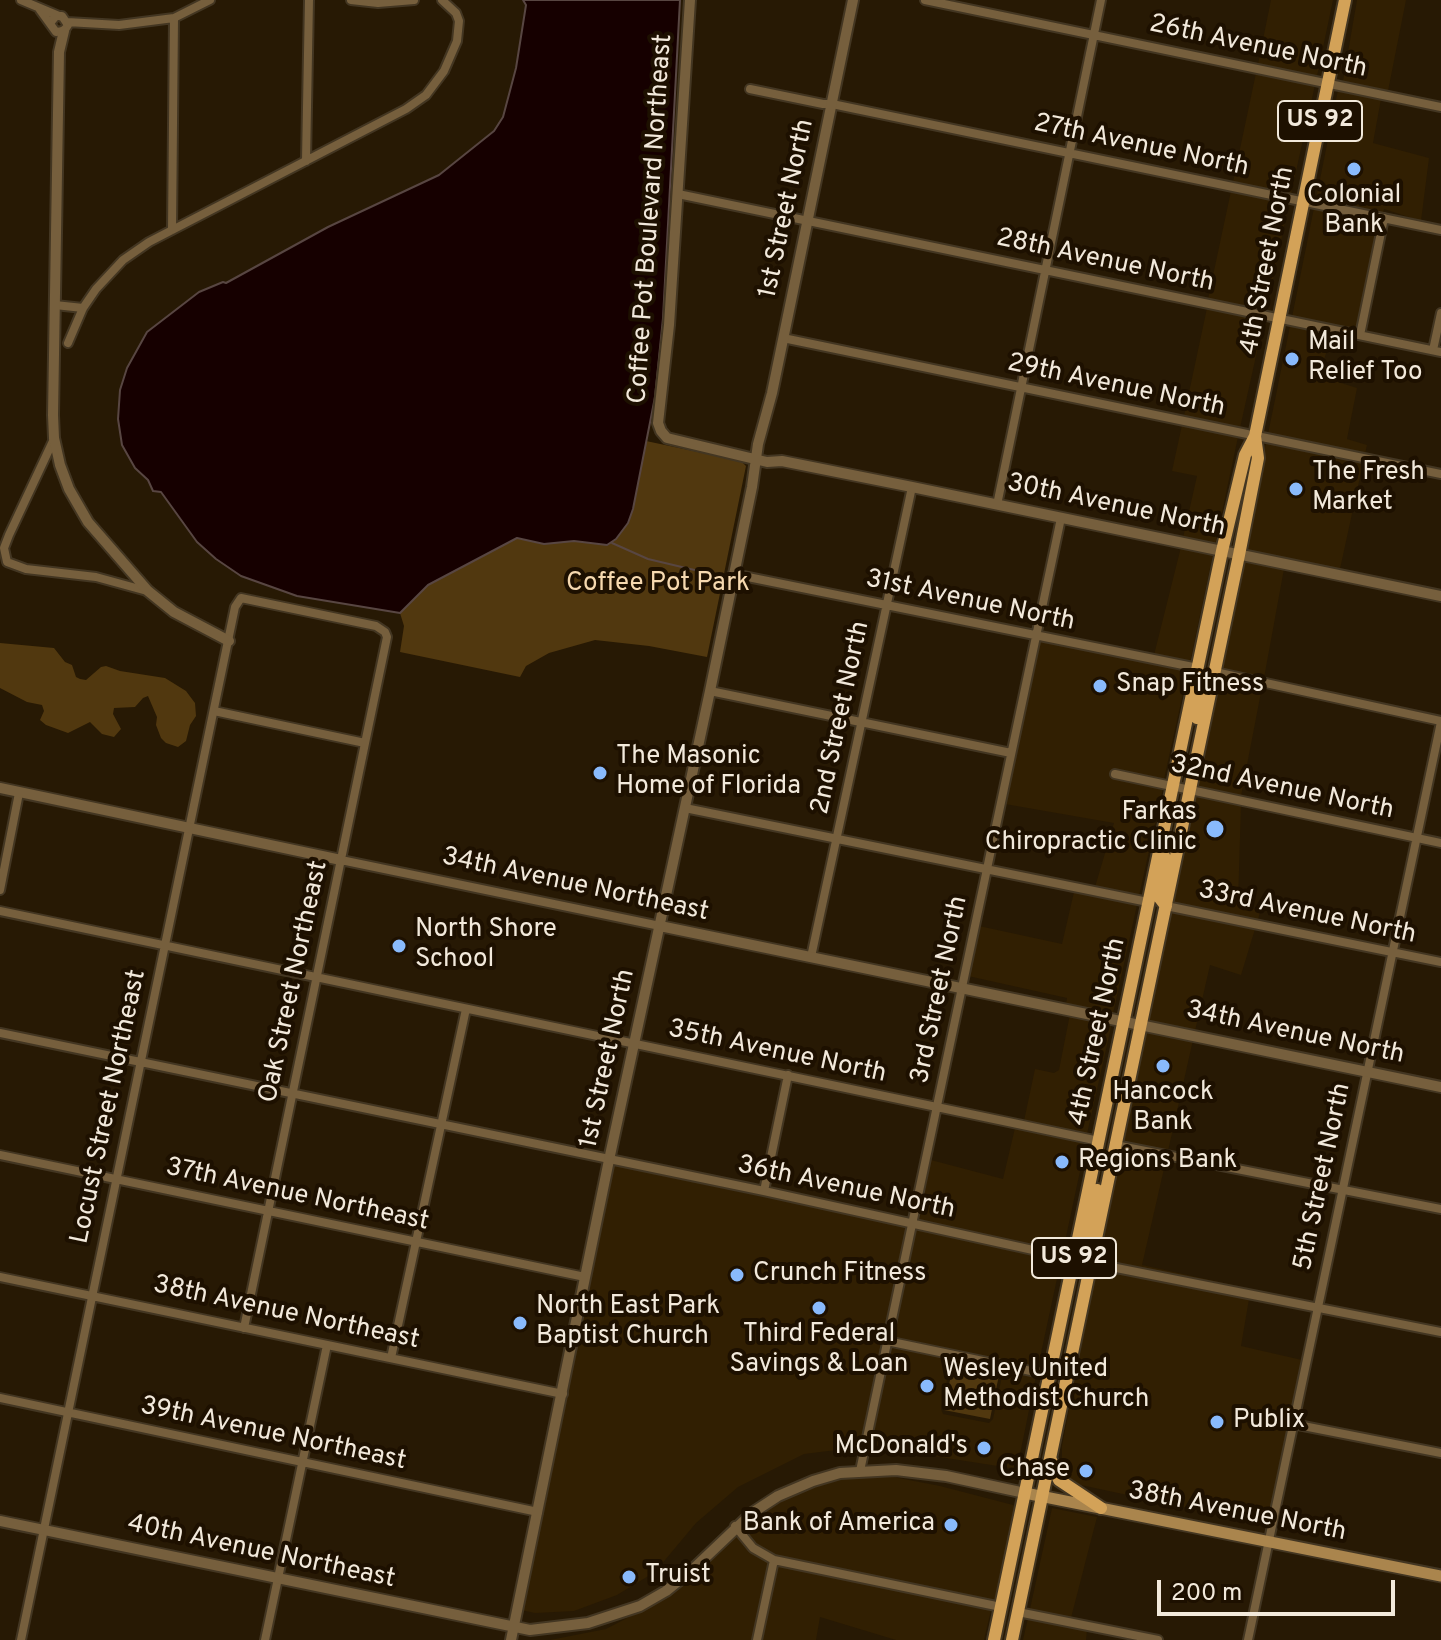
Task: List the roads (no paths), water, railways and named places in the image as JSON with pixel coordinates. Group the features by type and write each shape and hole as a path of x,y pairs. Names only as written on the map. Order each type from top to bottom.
{"main road":[{"name":"4th Street North","path":"994,1640 1222,551 1245,455 1255,436 1345,0"},
{"name":"4th Street North","path":"1012,1640 1239,555 1258,458 1255,436"},
{"path":"1198,668 1204,679 1196,719 1202,732"},
{"path":"1160,846 1166,861 1159,897 1166,906"},
{"path":"1091,1263 1086,1253 1104,1151 1099,1141"},
{"path":"1064,1306 1069,1315 1059,1370 1067,1378"},
{"path":"1050,1457 1059,1480 1101,1508"},
{"name":"38th Avenue North","path":"1025,1493 1441,1576"},
{"path":"1001,1607 1006,1616 1003,1640"}],"street":[{"path":"21,0 59,24 119,25 174,18 210,0"},
{"path":"306,161 309,0"},
{"path":"351,0 378,3 414,0"},
{"path":"68,343 83,308 123,260 149,242 406,109 435,84 452,55 459,29 456,13 442,0"},
{"name":"Coffee Pot Boulevard Northeast","path":"690,0 669,325 658,423 667,438 759,456"},
{"name":"1st Street North","path":"511,1640 853,0"},
{"name":"26th Avenue North","path":"925,0 1441,107"},
{"path":"997,505 1101,0"},
{"path":"172,230 174,18"},
{"path":"59,24 54,438 60,465 77,504 108,546 148,591 174,612 229,641"},
{"name":"27th Avenue North","path":"750,89 1441,230"},
{"name":"28th Avenue North","path":"678,194 1437,351"},
{"path":"1360,335 1384,218"},
{"path":"55,305 83,308"},
{"path":"1437,351 1441,313"},
{"name":"29th Avenue North","path":"783,338 1441,474"},
{"path":"54,438 4,548 7,562 14,567 96,577 148,591"},
{"name":"30th Avenue North","path":"759,456 1441,596"},
{"name":"2nd Street North","path":"811,957 912,487"},
{"name":"3rd Street North","path":"860,1471 1061,518"},
{"name":"31st Avenue North","path":"733,574 1198,668"},
{"name":"Locust Street Northeast","path":"21,1640 237,600 254,599 381,628 385,632 386,644"},
{"name":"Oak Street Northeast","path":"244,1328 386,644"},
{"path":"1215,672 1441,722"},
{"path":"710,691 1011,753"},
{"path":"214,711 365,743"},
{"name":"5th Street North","path":"1248,1640 1441,722"},
{"name":"32nd Avenue North","path":"1115,774 1441,843"},
{"name":"34th Avenue Northeast","path":"0,788 1141,1025"},
{"path":"0,890 19,793"},
{"path":"685,808 1148,902"},
{"name":"33rd Avenue North","path":"1166,906 1441,962"},
{"name":"35th Avenue North","path":"0,911 1099,1141"},
{"path":"391,1358 466,1009"},
{"name":"34th Avenue North","path":"1141,1025 1441,1087"},
{"name":"36th Avenue North","path":"0,1033 764,1191 1074,1259"},
{"path":"764,1191 788,1075"},
{"path":"1115,1145 1441,1209"},
{"name":"37th Avenue Northeast","path":"0,1155 585,1277"},
{"path":"1091,1263 1441,1332"},
{"name":"38th Avenue Northeast","path":"0,1277 563,1394"},
{"path":"887,1341 1050,1375"},
{"path":"265,1640 327,1345"},
{"name":"39th Avenue Northeast","path":"0,1398 538,1512"},
{"path":"1293,1424 1441,1453"},
{"path":"513,1628 530,1630 588,1623 640,1606 668,1590 735,1526 764,1504 797,1486 840,1473 912,1471 1025,1493"},
{"name":"40th Avenue Northeast","path":"0,1521 513,1628"},
{"path":"735,1526 753,1548 774,1560 1001,1607"},
{"path":"757,1640 774,1560"},
{"path":"1018,1612 1158,1640"}],"waterway":[{"path":"612,543 648,559 724,577"}],"place":[{"name":"Colonial Bank","path":"1354,169"},
{"name":"Mail Relief Too","path":"1292,359"},
{"name":"The Fresh Market","path":"1296,489"},
{"name":"Snap Fitness","path":"1100,686"},
{"name":"The Masonic Home of Florida","path":"600,773"},
{"name":"Farkas Chiropractic Clinic","path":"1215,829"},
{"name":"North Shore School","path":"399,946"},
{"name":"Hancock Bank","path":"1163,1066"},
{"name":"Regions Bank","path":"1062,1162"},
{"name":"Crunch Fitness","path":"737,1275"},
{"name":"Third Federal Savings & Loan","path":"819,1308"},
{"name":"North East Park Baptist Church","path":"520,1323"},
{"name":"Wesley United Methodist Church","path":"927,1386"},
{"name":"Publix","path":"1217,1422"},
{"name":"McDonald's","path":"984,1448"},
{"name":"Chase","path":"1086,1471"},
{"name":"Bank of America","path":"951,1525"},
{"name":"Truist","path":"629,1577"}],"park label":[{"name":"Coffee Pot Park","path":"658,585"}]}
